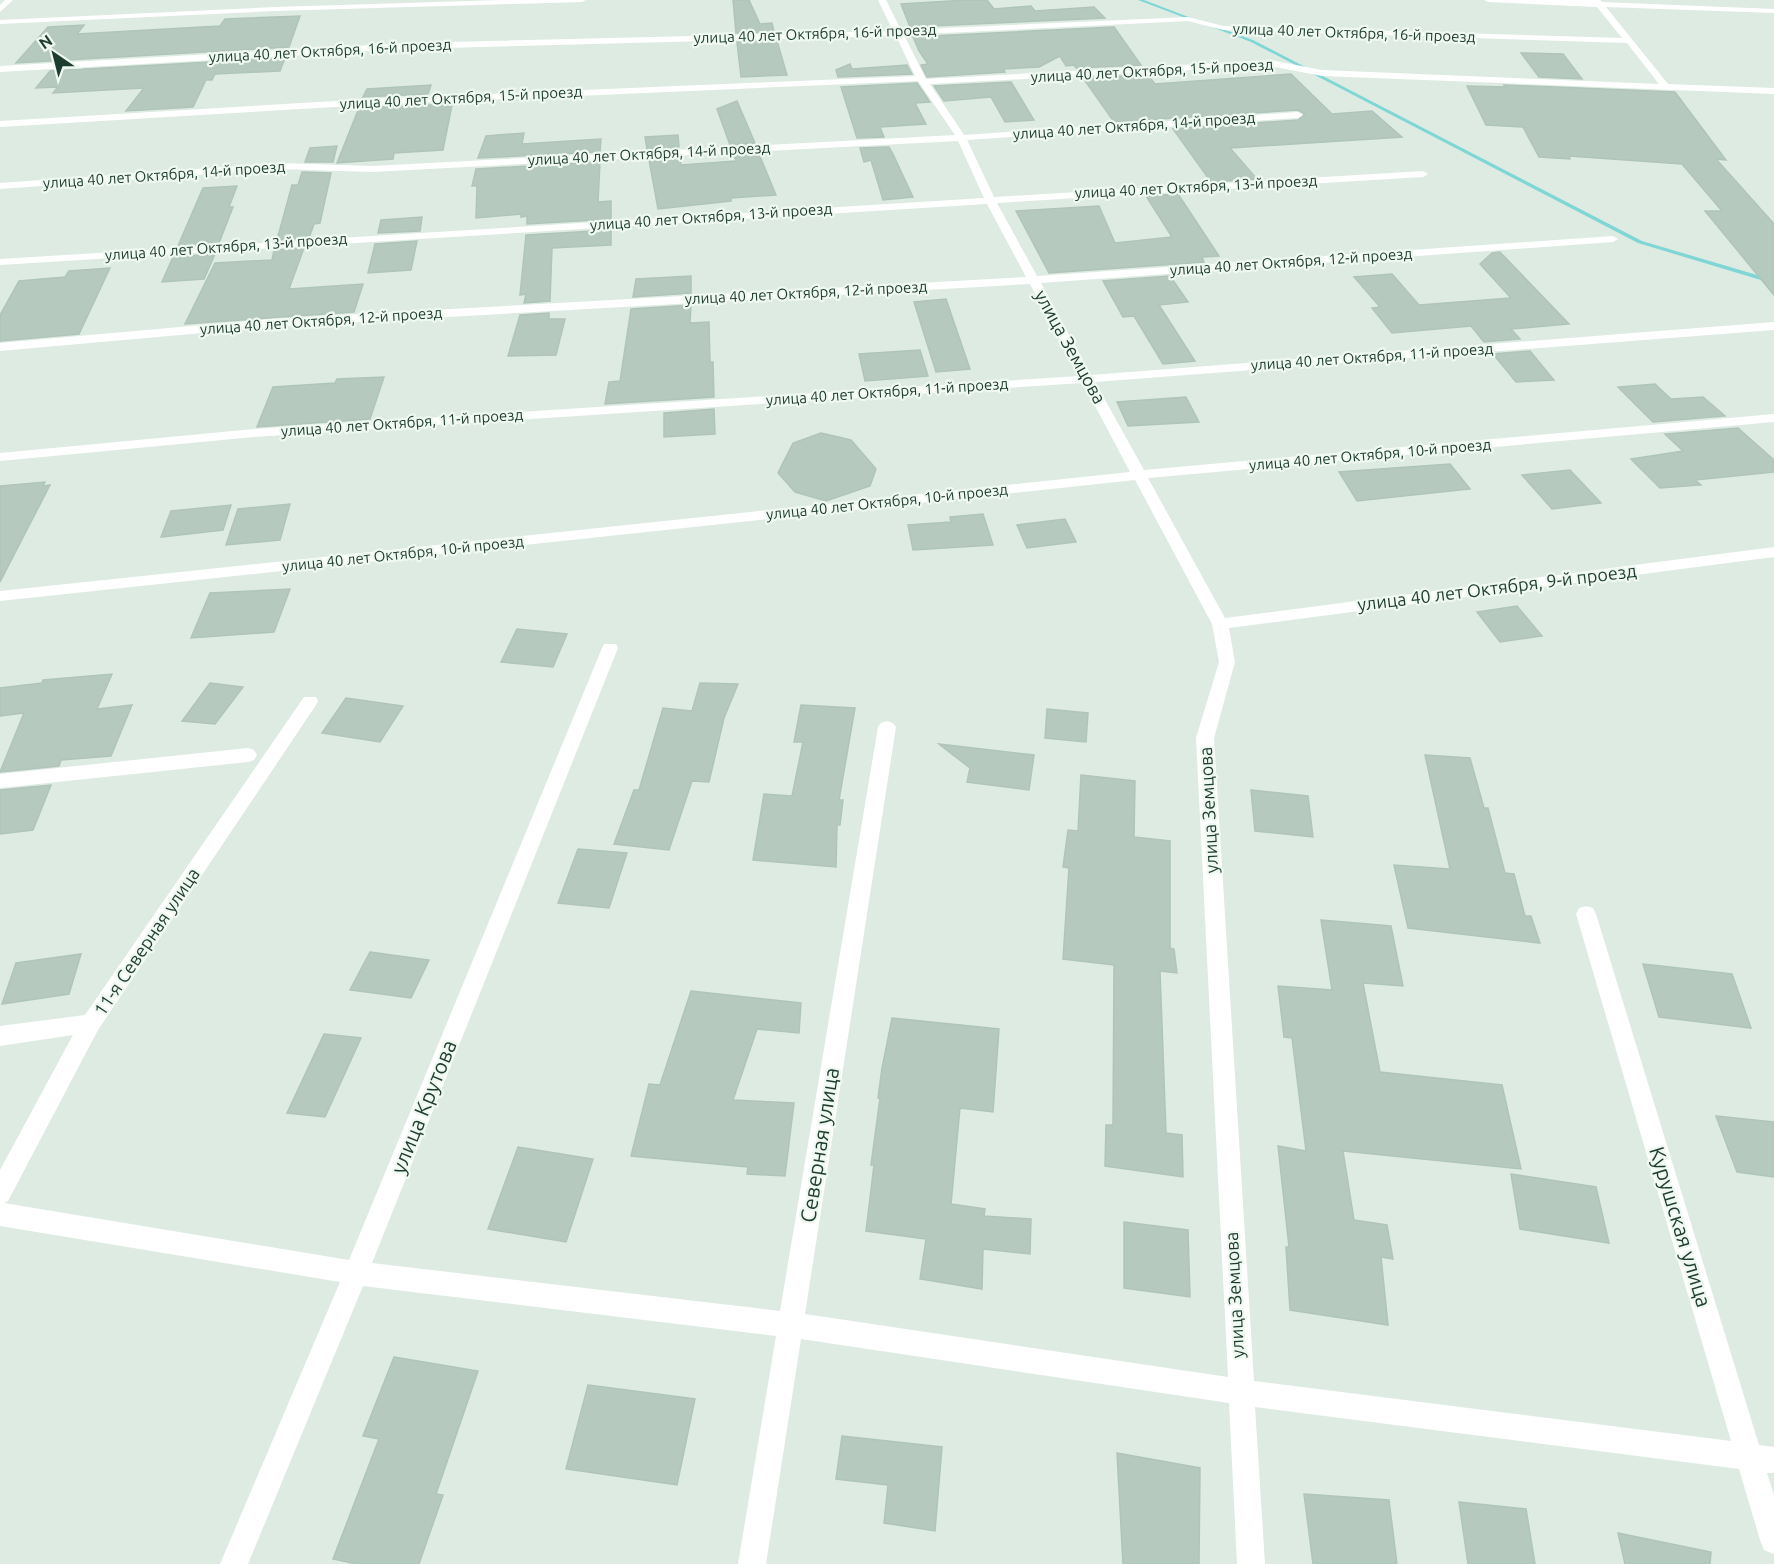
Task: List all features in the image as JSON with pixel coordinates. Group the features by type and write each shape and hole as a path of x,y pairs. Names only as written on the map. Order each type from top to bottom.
{"street":[{"path":"0,10 9,0"},
{"path":"0,22 275,9 582,0"},
{"name":"улица Земцова","path":"882,0 923,80 961,138 990,200 1220,624 1227,662 1205,738 1251,1564"},
{"path":"1488,0 1598,2 1774,11"},
{"path":"1598,2 1666,87"},
{"name":"улица 40 лет Октября, 16-й проезд","path":"0,69 408,46 900,33 1188,19 1223,28 1630,41"},
{"name":"улица 40 лет Октября, 15-й проезд","path":"0,124 381,101 923,80 1270,63 1322,73 1774,91"},
{"name":"улица 40 лет Октября, 14-й проезд","path":"0,186 279,166 372,169 961,138 1298,115"},
{"name":"улица 40 лет Октября, 13-й проезд","path":"0,262 1423,174"},
{"name":"улица 40 лет Октября, 12-й проезд","path":"0,347 270,323 1033,280 1613,239"},
{"name":"улица 40 лет Октября, 11-й проезд","path":"0,457 254,433 1088,379 1774,326"},
{"name":"улица 40 лет Октября, 10-й проезд","path":"0,596 1139,476 1774,418"},
{"name":"улица 40 лет Октября, 9-й проезд","path":"1220,624 1774,552"},
{"name":"улица Крутова","path":"234,1564 356,1273 610,648"},
{"name":"11-я Северная улица","path":"0,1193 91,1023 310,701"},
{"name":"Северная улица","path":"752,1564 887,727"},
{"path":"0,781 248,755"},
{"name":"Курушская улица","path":"1586,914 1774,1539"},
{"path":"0,1036 91,1023"},
{"path":"0,1214 356,1273 791,1325 1240,1392 1774,1460"}],"building":[{"path":"733,0 749,0 760,24 772,23 774,32 736,33"},
{"path":"987,0 994,9 1031,6 1035,11 1094,7 1105,18 910,27 901,4"},
{"path":"300,16 289,47 16,63 48,27 84,25 77,34 220,26 225,19"},
{"path":"1114,27 1141,65 1076,68 1074,65 1066,66 1060,56 1039,67 1003,69 1005,72 927,77 921,65 928,64 913,37"},
{"path":"777,41 787,75 741,77 737,42"},
{"path":"1521,53 1563,54 1582,79 1539,77"},
{"path":"285,58 280,71 215,74 212,80 206,80 193,107 126,111 144,88 53,93 58,87 36,88 50,71"},
{"path":"850,64 852,69 907,65 912,74 838,77 836,70"},
{"path":"1291,74 1332,114 1372,111 1402,137 1230,148 1257,179 1211,182 1173,129 1298,120 1305,114 1298,110 1114,122 1083,78 1148,75 1155,84"},
{"path":"1011,82 1034,120 1005,122 991,97 944,101 934,86"},
{"path":"917,83 930,102 915,103 926,124 880,127 884,137 857,138 841,87"},
{"path":"431,85 428,94 363,97 367,89"},
{"path":"1504,85 1675,92 1726,160 1716,159 1774,224 1774,295 1705,211 1722,211 1682,164 1569,156 1570,159 1539,157 1523,127 1486,125 1467,86 1505,87"},
{"path":"737,101 755,143 730,145 717,109"},
{"path":"452,105 443,150 394,153 393,159 337,163 359,108"},
{"path":"524,133 522,144 601,139 600,152 478,158 486,136"},
{"path":"678,135 679,147 647,149 645,137"},
{"path":"337,146 333,162 305,162 310,148"},
{"path":"889,147 913,197 883,200 871,160 864,162 860,148"},
{"path":"759,154 776,195 731,198 731,201 658,209 649,160 680,158 681,165 736,161 734,155"},
{"path":"600,162 598,202 611,201 611,219 527,224 527,216 521,217 521,214 476,218 477,186 472,186 476,169"},
{"path":"302,172 331,173 320,223 314,224 309,238 277,240 292,185 298,185"},
{"path":"237,186 229,207 233,207 219,243 178,246 203,188"},
{"path":"1178,194 1219,256 1202,257 1204,262 1049,273 1016,211 1099,206 1115,243 1172,237 1146,196"},
{"path":"422,217 420,231 378,233 381,220"},
{"path":"611,230 611,245 552,248 550,301 524,303 526,294 520,295 526,235"},
{"path":"417,241 411,270 368,273 375,244"},
{"path":"304,248 289,289 363,284 354,312 185,324 215,263 272,260 274,250"},
{"path":"1500,252 1569,324 1511,329 1520,339 1484,342 1471,326 1392,333 1372,308 1380,307 1354,277 1392,274 1419,305 1511,298 1480,264 1492,253"},
{"path":"215,254 204,279 162,282 173,257"},
{"path":"110,268 79,334 0,341 0,315 19,281 65,277 69,271"},
{"path":"691,276 691,293 633,297 636,279"},
{"path":"1170,276 1188,302 1159,305 1195,361 1163,364 1134,316 1123,317 1103,281"},
{"path":"946,299 970,369 936,372 914,302"},
{"path":"691,305 690,323 709,322 714,397 605,404 609,382 620,381 631,309"},
{"path":"549,313 549,319 565,319 556,355 508,356 520,315"},
{"path":"920,350 928,376 865,381 859,354"},
{"path":"1530,351 1554,380 1516,382 1493,354"},
{"path":"384,377 370,419 257,427 273,387 335,383 337,379"},
{"path":"1655,384 1671,399 1703,397 1725,416 1653,422 1618,387"},
{"path":"1186,397 1199,422 1128,426 1117,402"},
{"path":"714,409 715,434 664,437 664,413"},
{"path":"1738,428 1774,460 1774,472 1695,480 1701,485 1660,488 1631,459 1683,451 1665,434"},
{"path":"821,433 851,440 876,469 870,486 826,501 795,492 778,473 793,443"},
{"path":"1450,464 1470,489 1357,501 1339,472"},
{"path":"1570,470 1601,503 1552,509 1522,475"},
{"path":"45,482 43,486 50,485 0,582 0,486"},
{"path":"290,504 280,540 226,545 238,509"},
{"path":"231,505 223,530 161,537 171,511"},
{"path":"983,514 993,545 913,550 908,525 951,522 950,517"},
{"path":"1065,519 1076,542 1027,548 1017,525"},
{"path":"290,589 274,632 191,638 210,593"},
{"path":"1517,606 1542,636 1500,642 1477,612"},
{"path":"517,629 567,634 553,667 501,662"},
{"path":"112,674 97,709 132,705 111,756 61,760 59,766 0,772 24,713 0,716 0,688 42,683 43,680"},
{"path":"210,683 243,687 215,724 182,721"},
{"path":"700,683 738,684 724,718 709,782 692,781 669,850 614,844 634,790 639,790 663,708 692,711"},
{"path":"346,698 403,706 380,742 322,733"},
{"path":"801,705 855,708 839,800 843,800 840,825 837,825 836,867 753,860 764,794 792,796 803,742 794,742"},
{"path":"1047,709 1088,713 1086,742 1045,738"},
{"path":"939,744 1034,755 1029,790 967,782 970,768"},
{"path":"1425,755 1470,758 1484,808 1488,808 1505,873 1514,874 1525,916 1531,916 1540,943 1408,928 1394,865 1450,869"},
{"path":"1081,775 1135,781 1134,837 1170,841 1170,948 1174,949 1177,973 1160,971 1166,1133 1182,1135 1183,1177 1105,1166 1106,1125 1113,1125 1114,965 1063,959 1069,868 1063,867 1068,830 1078,831"},
{"path":"51,785 33,830 0,834 0,790"},
{"path":"1251,790 1308,796 1313,837 1255,831"},
{"path":"578,849 627,853 609,908 558,903"},
{"path":"1321,920 1391,926 1403,986 1363,983 1380,1072 1502,1085 1521,1169 1343,1151 1354,1220 1387,1225 1393,1259 1381,1257 1388,1325 1290,1310 1286,1247 1289,1247 1278,1146 1306,1151 1292,1038 1284,1037 1278,986 1332,990"},
{"path":"370,952 429,960 411,998 350,990"},
{"path":"81,954 69,994 2,1004 16,963"},
{"path":"1643,964 1732,974 1751,1028 1659,1017"},
{"path":"691,991 801,1003 799,1033 757,1029 733,1100 794,1103 785,1176 747,1174 748,1167 631,1156 649,1084 660,1085"},
{"path":"892,1018 999,1029 993,1112 960,1108 951,1204 985,1209 984,1216 1031,1219 1030,1254 983,1249 982,1289 920,1279 926,1239 866,1231 874,1165 871,1165 880,1098 878,1098"},
{"path":"324,1034 361,1038 325,1117 287,1113"},
{"path":"1716,1116 1774,1122 1774,1177 1737,1172"},
{"path":"518,1147 593,1159 566,1242 488,1229"},
{"path":"1511,1174 1596,1187 1609,1243 1520,1229"},
{"path":"1124,1222 1188,1230 1190,1297 1124,1288"},
{"path":"394,1357 478,1371 436,1494 443,1495 419,1564 357,1564 333,1559 379,1439 363,1436"},
{"path":"588,1385 695,1399 677,1485 566,1469"},
{"path":"842,1436 942,1447 935,1531 884,1523 888,1485 836,1479"},
{"path":"1117,1453 1200,1468 1199,1564 1123,1564"},
{"path":"1304,1494 1389,1500 1397,1564 1313,1564"},
{"path":"1459,1502 1526,1509 1535,1564 1468,1564"},
{"path":"1618,1533 1711,1552 1710,1564 1625,1564"}],"waterway":[{"path":"1140,0 1197,21"},
{"path":"1210,25 1252,41 1640,242 1774,282"}]}
